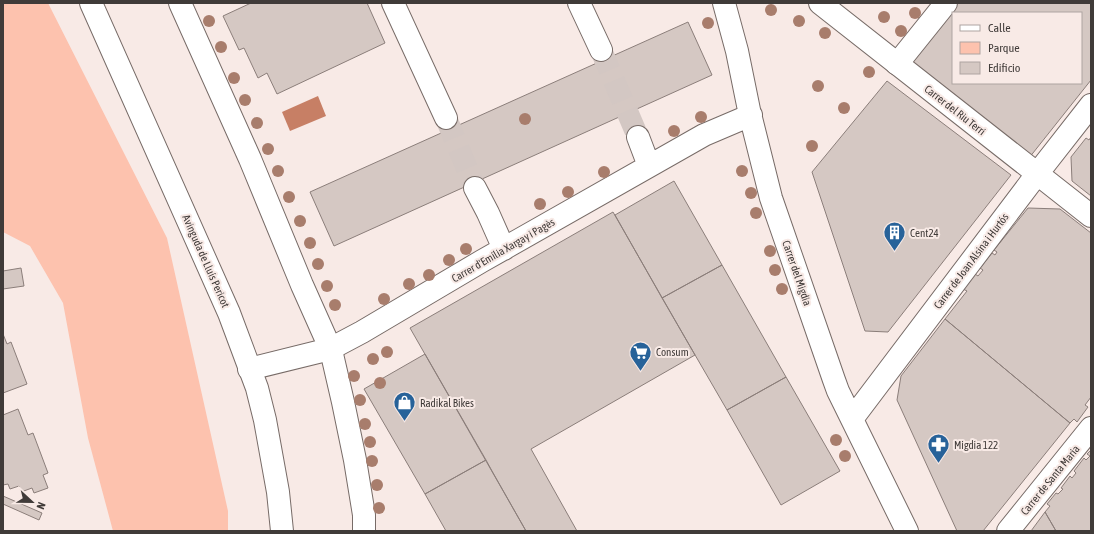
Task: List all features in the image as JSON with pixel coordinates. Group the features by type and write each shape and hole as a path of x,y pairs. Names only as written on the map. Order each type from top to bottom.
{"street":[{"name":"Avinguda de Lluís Pericot","path":"91,3 229,313 257,388 265,420 278,492 282,531"},
{"path":"180,3 250,159 330,349 355,460 364,515 364,531"},
{"path":"393,3 446,118"},
{"path":"580,3 601,50"},
{"name":"Carrer del Migdia","path":"724,3 737,51 771,198 838,391 908,531"},
{"name":"Carrer del Riu Terri","path":"820,3 1091,216"},
{"path":"898,64 946,3"},
{"name":"Carrer de Joan Alsina i Hurtós","path":"852,419 1091,105"},
{"name":"Carrer d'Emília Xargay i Pagès","path":"249,369 330,349 704,135 751,115"},
{"path":"638,137 649,166"},
{"path":"476,188 504,249"},
{"name":"Carrer de Santa Maria","path":"1008,531 1091,428"}],"green space":[{"path":"3,3 48,3 167,238 228,511 228,531 113,531 88,438 63,303 30,246 3,232"}],"shaded area":[{"path":"318,96 326,116 290,131 282,112"}],"building":[{"path":"251,3 367,3 385,43 277,94 267,73 258,78 244,48 239,50 223,16"},
{"path":"953,3 1091,3 1091,80 1029,158 906,60"},
{"path":"688,22 712,75 334,246 310,192"},
{"name":"Cent24","path":"887,81 1011,175 888,332 865,331 812,172"},
{"path":"1091,137 1091,196 1072,181 1071,157 1086,138 1089,140"},
{"path":"674,181 722,265 662,298 615,215"},
{"path":"1028,208 1060,209 1091,233 1091,397 1085,405 1088,407 1077,422 1074,419 1070,423 945,319 967,291 963,289 975,274 978,276 983,270 980,268 992,253 995,255 997,252 994,250"},
{"path":"613,212 695,355 531,449 577,531 526,531 410,328"},
{"path":"722,265 786,377 727,410 662,298"},
{"path":"21,268 24,286 3,289 3,271"},
{"path":"945,319 1070,423 983,531 957,531 897,400 901,376"},
{"path":"3,334 7,344 11,342 27,384 3,393"},
{"path":"425,354 486,460 425,494 364,389"},
{"path":"786,377 840,471 781,505 727,410"},
{"path":"18,409 28,435 33,433 48,473 43,475 48,488 34,493 32,488 21,492 19,486 10,489 8,484 3,485 3,415"},
{"path":"1091,450 1091,531 1056,531 1045,512 1050,506 1047,504 1056,493 1058,494 1063,489 1061,488 1070,476 1072,478 1076,473 1074,471 1084,458 1086,460 1090,456 1087,454"},
{"path":"486,460 526,531 446,531 425,494"},
{"path":"3,496 42,513 39,520 3,504"},
{"path":"1045,512 1056,531 1031,531"}],"tunnel":[{"path":"601,50 638,137"},
{"path":"446,118 475,188"}],"place":[{"name":"Cent24","path":"894,252"},
{"name":"Consum","path":"640,372"},
{"name":"Radikal Bikes","path":"405,422"},
{"name":"Migdia 122","path":"939,464"}]}
